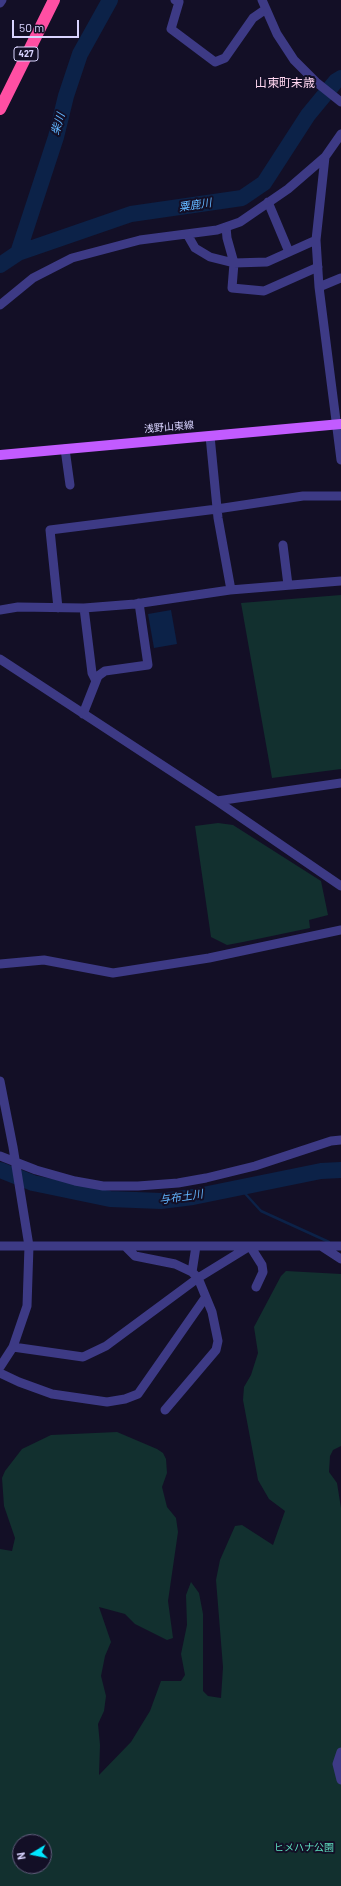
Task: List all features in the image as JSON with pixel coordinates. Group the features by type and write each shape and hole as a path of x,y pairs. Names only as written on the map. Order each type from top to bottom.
{"highway":[{"name":"427","path":"0,108 54,0"}],"main road":[{"name":"浅野山東線","path":"0,455 338,424"}],"street":[{"path":"175,0 179,2 172,29 215,62 225,58 253,18 266,9"},
{"path":"262,0 277,34 294,60 316,82 341,102"},
{"path":"0,305 33,278 72,258 140,240 217,230 240,222 288,189 325,157 341,134"},
{"path":"325,157 316,240 319,287 338,424 341,460"},
{"path":"268,202 289,252"},
{"path":"226,227 227,238 234,263 232,288 264,291 318,267"},
{"path":"187,234 196,248 210,257 234,263 267,262 316,240"},
{"path":"319,287 341,278"},
{"path":"210,436 217,509 231,590"},
{"path":"65,449 70,485"},
{"path":"58,608 50,530 217,509 303,496 341,496"},
{"path":"283,545 288,585"},
{"path":"0,610 18,608 84,608 138,603 231,590 341,582"},
{"path":"83,714 98,676 105,671 148,665 138,603"},
{"path":"84,608 92,673 96,681"},
{"path":"0,659 217,801 341,886"},
{"path":"217,801 341,783"},
{"path":"0,964 44,960 113,973 209,958 341,930"},
{"path":"0,1081 17,1165 29,1246 27,1306 14,1348 0,1367"},
{"path":"0,1156 17,1165 75,1181 103,1186 171,1184 206,1178 255,1166 331,1141 341,1140"},
{"path":"0,1246 341,1246"},
{"path":"125,1246 136,1256 175,1264 195,1275"},
{"path":"165,1410 216,1350 218,1341 212,1312 195,1275 196,1246"},
{"path":"14,1348 83,1357 106,1346 195,1275 250,1246"},
{"path":"250,1246 262,1265 263,1272 256,1287"},
{"path":"321,1246 341,1259"},
{"path":"0,1373 19,1382 52,1394 107,1402 125,1399 138,1394 205,1298"},
{"path":"341,1752 337,1764 341,1780"}],"green space":[{"path":"341,595 341,769 272,778 241,603"},
{"path":"218,823 233,825 321,881 328,915 309,920 310,928 243,942 227,945 211,937 195,826"},
{"name":"ヒメハナ公園","path":"286,1271 341,1274 341,1446 333,1450 330,1456 329,1472 337,1483 341,1508 341,1886 0,1886 0,1549 12,1551 15,1538 4,1506 2,1478 5,1471 22,1449 51,1435 117,1432 157,1449 163,1453 166,1459 167,1473 162,1487 167,1507 176,1518 178,1532 168,1601 173,1638 167,1640 135,1624 125,1614 99,1607 111,1642 105,1656 101,1676 106,1696 104,1711 98,1724 100,1745 99,1775 131,1742 150,1711 161,1681 181,1681 185,1675 181,1654 187,1625 186,1595 191,1582 199,1593 203,1614 203,1691 208,1696 221,1698 223,1667 216,1580 220,1560 235,1526 242,1525 273,1545 285,1511 269,1499 258,1480 243,1400 244,1387 251,1375 258,1353 254,1327 281,1276"}],"water":[{"path":"171,610 177,644 154,648 148,614"}],"waterway":[{"name":"柴川","path":"18,253 56,137 66,96 80,54 110,0"},
{"name":"粟鹿川","path":"0,265 18,253 131,214 242,198 264,183 308,115 336,81 341,78"},
{"name":"与布土川","path":"0,1170 33,1183 110,1199 161,1201 193,1197 321,1171 341,1170"},
{"path":"240,1188 261,1211 329,1242"}],"district":[{"name":"山東町末歳","path":"285,83"}]}
